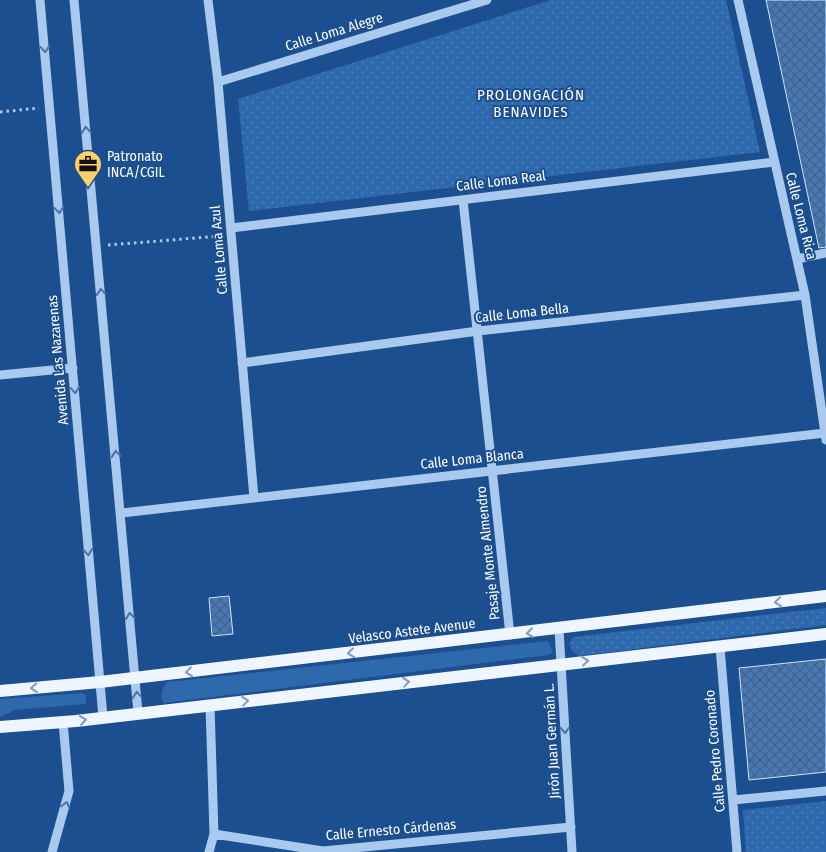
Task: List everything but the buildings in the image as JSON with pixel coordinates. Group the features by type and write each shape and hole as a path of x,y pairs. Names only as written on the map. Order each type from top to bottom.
{"main road":[{"name":"Velasco Astete Avenue","path":"0,691 100,682 510,635 826,596"},
{"path":"0,727 63,722 826,634"}],"street":[{"name":"Avenida Las Nazarenas","path":"40,0 103,717"},
{"path":"74,0 122,513 138,712"},
{"name":"Calle Loma Azul","path":"208,0 218,82 254,498"},
{"name":"Calle Loma Alegre","path":"218,82 487,0"},
{"name":"Calle Loma Rica","path":"738,0 805,295 825,437"},
{"name":"Calle Loma Real","path":"231,232 463,200 774,162"},
{"name":"Pasaje Monte Almendro","path":"463,200 494,470 510,635"},
{"path":"797,259 826,253"},
{"name":"Calle Loma Bella","path":"242,363 478,331 805,295"},
{"path":"0,375 73,368"},
{"name":"Calle Loma Blanca","path":"122,513 494,470 825,437"},
{"name":"Jirón Juan Germán L.","path":"559,629 572,852"},
{"name":"Calle Pedro Coronado","path":"720,647 737,852"},
{"path":"209,852 214,834 210,705"},
{"path":"52,852 69,792 63,722"},
{"path":"733,800 826,791"},
{"name":"Calle Ernesto Cárdenas","path":"214,834 323,851 410,847 571,827"}],"path":[{"path":"0,112 50,107"},
{"path":"97,246 231,232"}],"shaded area":[{"path":"551,0 726,0 760,152 249,211 238,99"},
{"path":"826,608 826,625 579,656 572,651 569,644 573,637"},
{"path":"548,641 553,652 549,655 164,703 161,698 163,688 167,682"},
{"path":"82,693 86,695 86,704 15,710 0,717 0,699"},
{"path":"826,801 826,852 746,852 743,810"}],"place":[{"name":"Patronato INCA/CGIL","path":"88,188"}],"district":[{"name":"PROLONGACIÓN BENAVIDES","path":"531,104"}]}
